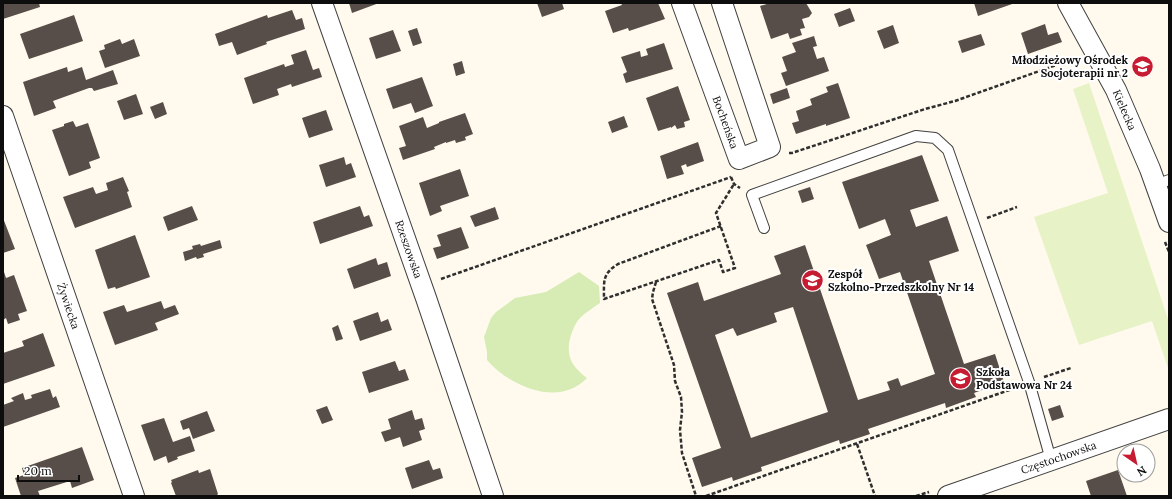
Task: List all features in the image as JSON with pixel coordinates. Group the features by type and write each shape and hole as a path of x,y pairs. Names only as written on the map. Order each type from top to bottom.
{"street":[{"name":"Rzeszowska","path":"322,3 422,286 493,496"},
{"name":"Bocheńska","path":"682,3 739,158 770,147"},
{"path":"722,3 770,147"},
{"name":"Kielecka","path":"1068,3 1095,50 1163,182 1169,222"},
{"name":"Żywiecka","path":"3,116 134,496"},
{"name":"Częstochowska","path":"948,496 1169,419"}],"lane":[{"path":"764,228 752,195 916,136 935,138 948,150 1029,382 1051,460"}],"path":[{"path":"770,147 792,153 925,109 955,101 1095,50"},
{"path":"721,226 618,264 605,276 604,299 719,260 723,272 735,268 721,226 716,213 734,184 731,177 739,158"},
{"path":"439,280 731,177"},
{"path":"973,222 1017,207"},
{"path":"656,281 652,292 652,299 674,365 675,381 681,397 682,412 680,430 682,453 696,496"},
{"path":"706,496 1071,368"},
{"path":"857,444 875,496"},
{"path":"916,496 922,494"}],"green space":[{"path":"1089,83 1169,322 1169,371 1152,321 1079,345 1034,217 1108,193 1073,89"},
{"path":"579,272 599,286 600,303 579,320 573,330 569,342 569,354 573,364 581,374 587,378 576,387 563,392 549,392 535,390 521,385 496,369 487,360 484,337 491,318 496,312 515,298 546,292"}],"building":[{"path":"3,3 39,3 40,7 3,19"},
{"path":"349,3 379,3 352,13"},
{"path":"537,3 562,3 564,9 542,17"},
{"path":"621,3 658,3 665,19 629,31 628,28 613,33 605,11 622,5"},
{"path":"770,3 806,3 812,13 809,17 802,19 805,28 800,29 802,35 790,39 788,33 771,39 760,6"},
{"path":"974,3 1015,3 978,16"},
{"path":"850,8 855,21 839,27 834,14"},
{"path":"292,10 296,20 302,18 305,29 266,42 267,44 237,55 232,42 219,46 215,34 267,15 268,18"},
{"path":"74,15 83,41 29,59 20,34"},
{"path":"1045,24 1048,35 1058,32 1062,42 1028,54 1021,33"},
{"path":"893,25 899,43 884,49 877,31"},
{"path":"417,28 422,43 413,46 408,31"},
{"path":"393,30 401,51 376,59 369,38"},
{"path":"981,34 985,45 962,53 958,41"},
{"path":"814,36 817,46 813,47 817,59 824,57 829,71 786,86 781,73 787,71 782,57 796,52 792,43"},
{"path":"120,39 122,44 134,39 140,56 105,68 99,51 105,49 104,45"},
{"path":"664,43 673,69 626,83 623,74 627,72 621,57 640,51 641,57 648,55 646,49"},
{"path":"306,50 313,70 319,68 322,77 292,87 291,84 277,89 279,95 253,104 244,78 284,64 285,67 294,64 291,55"},
{"path":"462,61 465,73 456,76 453,64"},
{"path":"67,67 68,72 82,67 86,80 113,70 118,84 94,91 92,88 89,88 53,101 56,108 34,116 23,82"},
{"path":"422,77 433,106 415,113 411,103 393,109 386,89"},
{"path":"838,83 850,118 796,134 792,123 799,121 796,111 812,105 810,99 828,92 826,87"},
{"path":"678,86 690,120 684,122 685,127 677,129 675,125 671,128 658,131 646,98"},
{"path":"787,88 790,98 773,104 770,94"},
{"path":"136,94 143,114 124,120 117,101"},
{"path":"163,102 167,114 155,119 150,107"},
{"path":"326,110 333,130 309,138 302,118"},
{"path":"465,113 473,134 465,137 466,140 456,143 455,140 446,142 434,147 435,149 403,160 399,148 406,146 399,126 423,117 427,128"},
{"path":"624,116 628,127 612,133 608,122"},
{"path":"73,121 76,127 88,123 100,158 89,162 91,168 69,176 52,130"},
{"path":"698,142 704,161 687,167 686,164 681,166 684,174 667,179 660,156"},
{"path":"922,155 939,201 910,210 916,227 947,216 959,251 929,261 964,364 995,354 1004,382 974,393 976,397 946,408 945,403 868,429 870,434 840,444 839,440 761,467 762,471 733,481 732,477 702,487 692,458 721,448 667,293 698,282 704,301 781,274 774,256 805,245 858,400 890,390 887,382 898,378 901,386 935,374 900,272 879,279 866,245 891,235 885,219 859,229 842,182","holes":["793,307 828,412 751,438 715,335 733,328 737,336 777,322 774,313"]},
{"path":"344,157 346,165 351,163 356,177 326,187 319,165"},
{"path":"460,169 469,196 440,206 442,211 430,216 419,183"},
{"path":"123,177 129,191 127,192 132,207 75,228 63,197 93,187 96,194 108,190 106,183"},
{"path":"810,187 814,199 802,203 798,191"},
{"path":"192,206 198,220 168,231 163,217"},
{"path":"360,206 364,217 369,215 373,226 320,244 313,222"},
{"path":"495,207 499,219 475,227 470,216"},
{"path":"3,218 15,249 3,253"},
{"path":"461,227 469,248 437,259 433,248 441,246 437,235"},
{"path":"135,235 150,277 116,289 115,287 108,289 95,250"},
{"path":"220,240 222,248 203,254 204,257 197,259 196,257 185,261 183,252 193,249 192,246 200,244 201,246"},
{"path":"376,258 378,265 387,262 391,276 354,289 347,269"},
{"path":"3,272 6,278 14,275 27,311 18,314 20,320 8,324 6,318 3,320"},
{"path":"161,301 164,309 175,305 179,314 155,323 158,330 115,345 103,312 124,305 127,312"},
{"path":"378,312 381,322 388,319 392,330 360,341 353,321"},
{"path":"338,325 343,339 336,341 332,328"},
{"path":"43,333 55,366 3,384 3,353 24,346 22,341"},
{"path":"395,361 399,371 405,369 409,380 369,393 362,372"},
{"path":"50,389 53,398 56,396 60,407 3,427 3,405 14,401 11,398 23,393 25,400 32,398 31,395"},
{"path":"1060,405 1064,417 1052,421 1048,409"},
{"path":"327,406 333,420 322,424 316,410"},
{"path":"412,410 415,420 422,418 425,429 419,431 422,440 403,447 400,437 385,442 381,432 391,429 388,419"},
{"path":"207,411 215,431 193,439 189,428 183,430 180,421"},
{"path":"164,418 173,442 190,436 195,451 177,457 178,459 168,463 166,456 154,461 141,425"},
{"path":"82,447 94,480 72,488 70,481 38,491 40,496 21,496 15,478 24,475 22,468"},
{"path":"429,460 433,470 440,468 443,478 412,489 405,468"},
{"path":"210,469 218,494 217,496 176,496 171,480 198,470 199,473"},
{"path":"1116,471 1116,483 1122,483 1127,496 1091,496 1086,481"}],"place":[{"name":"Młodzieżowy Ośrodek Socjoterapii nr 2","path":"1143,66"},
{"name":"Zespół Szkolno-Przedszkolny Nr 14","path":"813,280"},
{"name":"Szkoła Podstawowa Nr 24","path":"960,378"}]}
